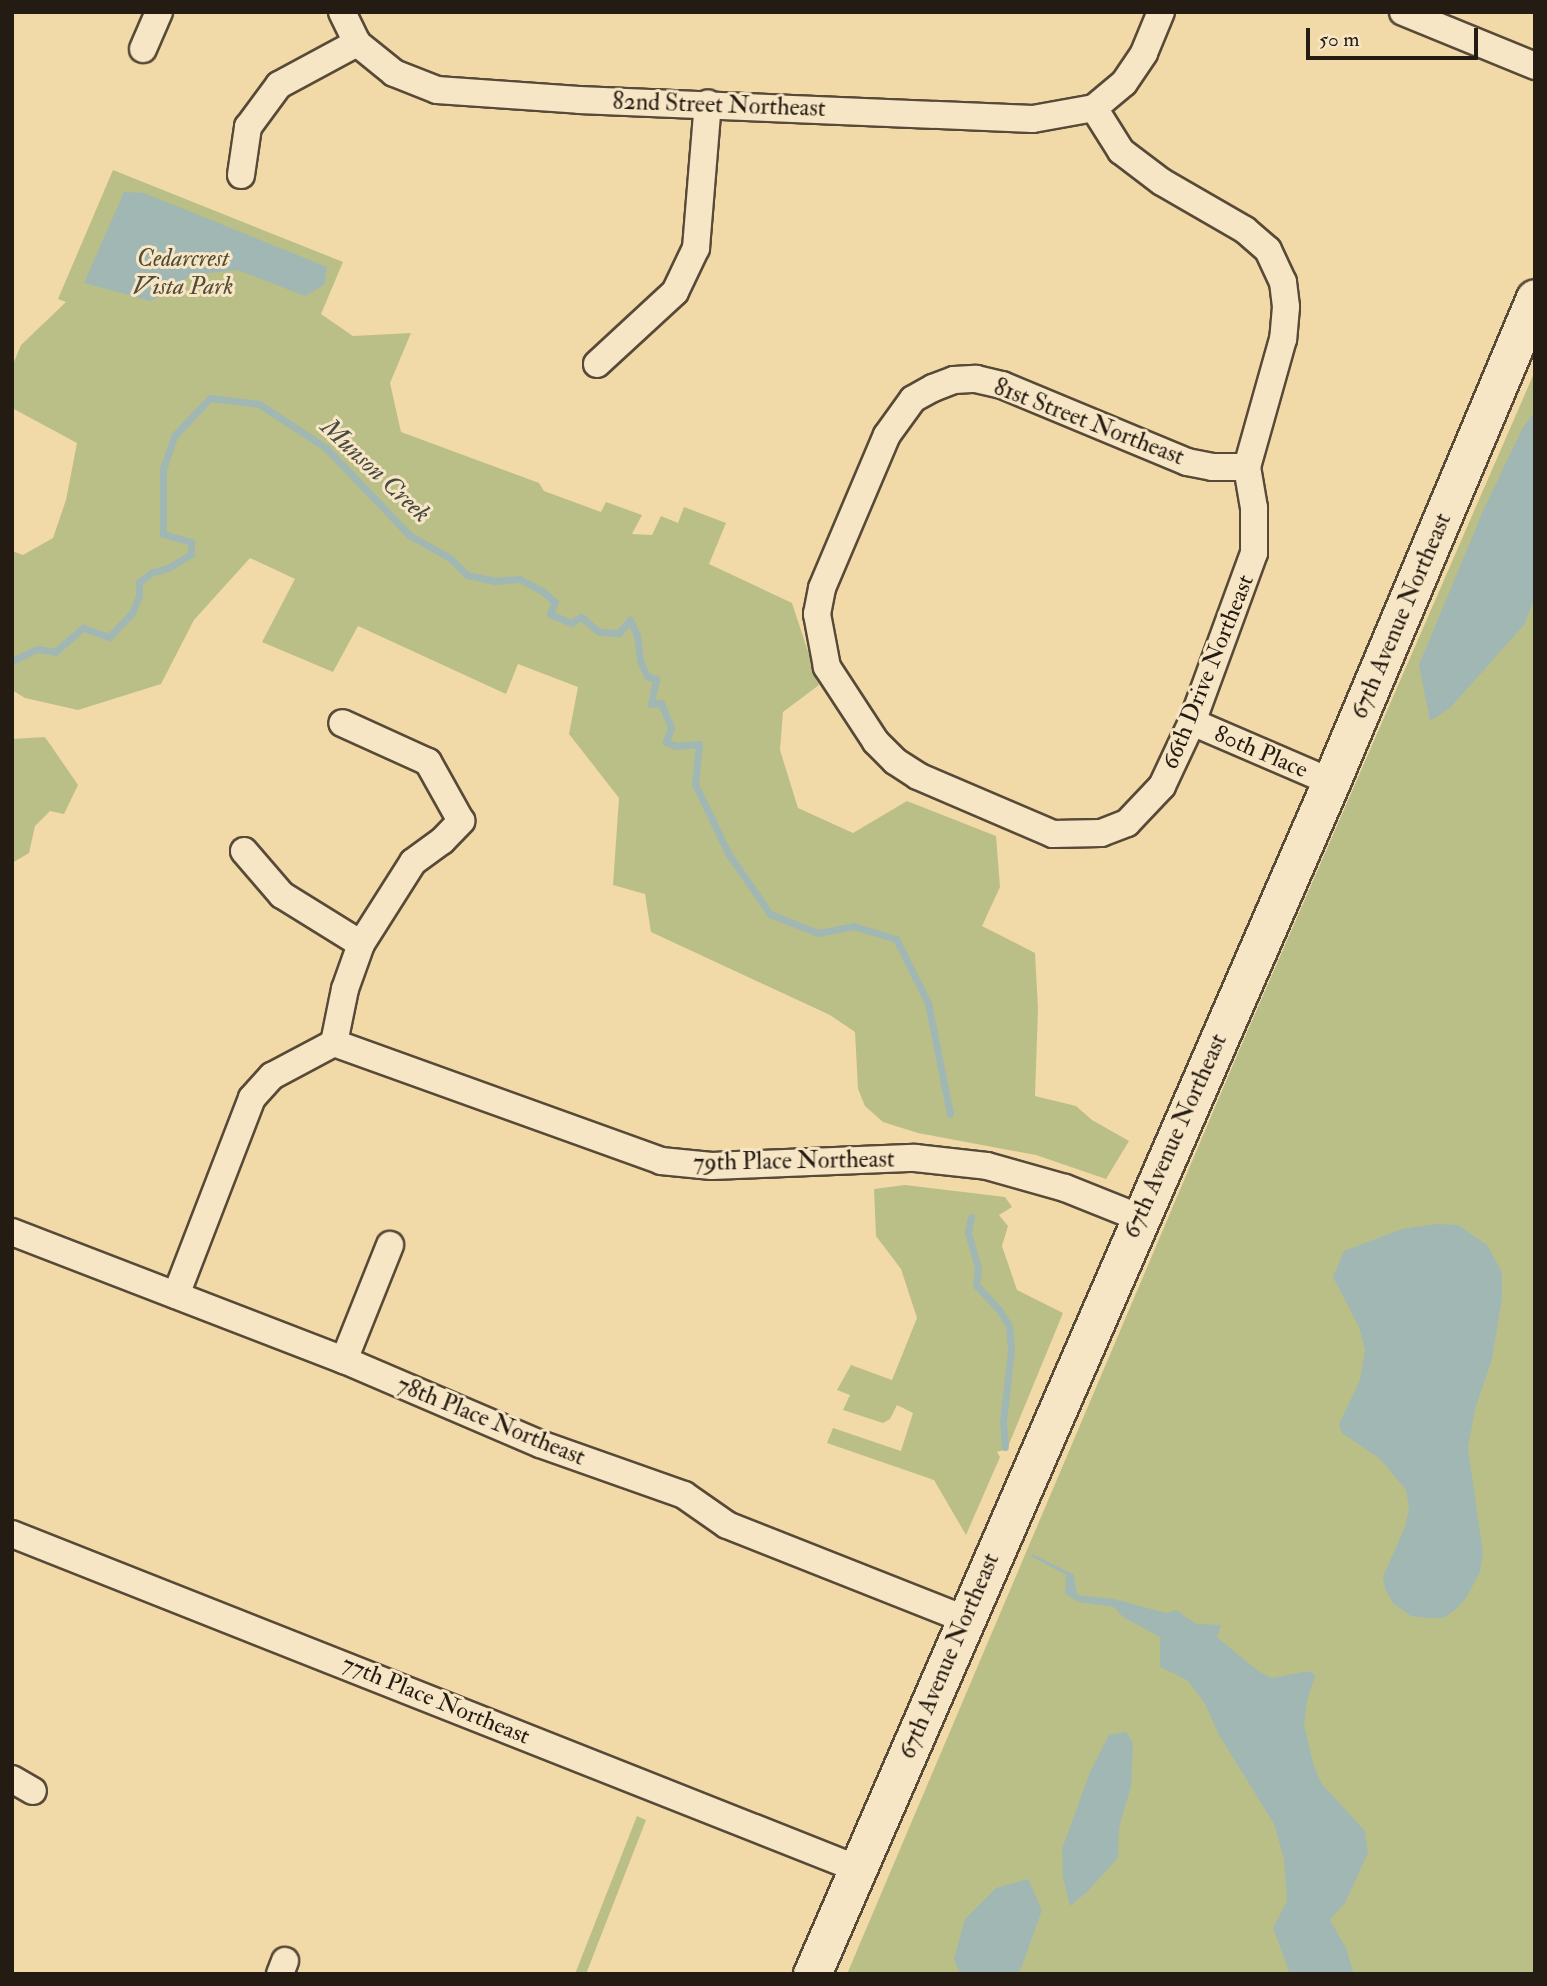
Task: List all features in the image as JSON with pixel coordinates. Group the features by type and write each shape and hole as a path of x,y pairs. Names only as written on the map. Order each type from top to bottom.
{"main road":[{"name":"67th Avenue Northeast","path":"812,1974 964,1619 1331,782 1535,298"}],"street":[{"path":"143,49 159,12"},
{"path":"241,175 248,127 279,85 357,43 342,12"},
{"path":"1094,108 1124,83 1144,53 1161,12"},
{"path":"1403,12 1535,66"},
{"name":"82nd Street Northeast","path":"357,43 394,73 437,90 1033,118 1094,108"},
{"path":"597,364 675,292 696,248 708,103"},
{"name":"66th Drive Northeast","path":"1094,108 1121,151 1162,182 1245,230 1268,250 1283,282 1286,307 1283,339 1247,467 1254,508 1254,553 1192,722 1162,786 1127,823"},
{"name":"81st Street Northeast","path":"1127,823 1101,833 1053,834 918,776 876,742 827,667 817,614 822,588 887,435 913,399 954,380 976,379 1002,385 1187,462 1212,467 1247,467"},
{"name":"80th Place","path":"1192,722 1331,782"},
{"path":"176,1295 252,1098 272,1076 334,1043 345,989 361,944 413,862 442,841 461,821 428,762 342,723"},
{"path":"244,851 282,895 361,944"},
{"name":"79th Place Northeast","path":"334,1043 661,1161 712,1166 927,1159 987,1167 1065,1188 1140,1218"},
{"name":"78th Place Northeast","path":"12,1232 344,1360 540,1444 684,1496 727,1525 964,1619"},
{"path":"344,1360 390,1245"},
{"name":"77th Place Northeast","path":"12,1534 858,1869"}],"green space":[{"name":"Cedarcrest Vista Park","path":"113,170 343,262 321,314 353,336 411,333 390,383 401,432 539,483 544,491 601,512 606,502 642,515 632,534 652,535 661,516 678,523 684,507 726,523 709,564 792,603 819,685 783,712 780,750 798,808 853,833 907,801 996,836 1000,887 982,926 1035,953 1038,1009 1035,1096 1076,1106 1092,1120 1129,1141 1106,1179 1036,1155 918,1133 883,1122 865,1106 858,1089 855,1032 830,1015 651,932 645,894 613,885 619,798 569,734 578,687 518,664 506,694 358,626 333,672 262,642 295,579 250,558 194,620 161,684 78,710 25,698 12,690 12,551 23,555 53,538 66,500 77,443 12,408 12,367 21,345 66,302 58,299"},
{"path":"1535,371 1535,1974 847,1974 1241,1046"},
{"path":"45,737 78,785 64,814 50,811 35,826 29,853 12,863 12,739"},
{"path":"905,1185 1005,1197 1012,1207 999,1215 1008,1226 1002,1246 1017,1290 1063,1313 1007,1449 997,1452 1000,1457 966,1535 934,1480 827,1443 833,1428 901,1451 913,1413 897,1405 890,1419 883,1423 843,1410 850,1395 837,1390 851,1365 892,1380 917,1318 901,1269 876,1236 874,1189"},
{"path":"637,1816 646,1820 586,1974 575,1974"}],"water":[{"path":"124,192 144,193 327,267 324,285 305,296 238,270 191,275 151,301 84,283"},
{"path":"1535,411 1535,598 1524,625 1450,708 1430,721 1419,665 1483,511 1522,429"},
{"path":"1437,1224 1458,1225 1487,1245 1502,1272 1502,1298 1492,1359 1475,1409 1468,1448 1483,1553 1480,1572 1466,1598 1456,1609 1444,1618 1427,1618 1411,1616 1393,1603 1385,1589 1383,1577 1405,1527 1409,1508 1406,1490 1380,1459 1342,1433 1339,1424 1360,1380 1365,1350 1359,1327 1333,1277 1344,1251 1402,1229"},
{"path":"1033,1554 1074,1575 1077,1595 1114,1599 1166,1613 1176,1610 1196,1624 1221,1625 1217,1637 1258,1671 1272,1678 1312,1672 1315,1676 1307,1701 1304,1724 1313,1763 1321,1783 1365,1831 1368,1853 1345,1903 1330,1920 1346,1948 1354,1974 1290,1974 1273,1928 1287,1901 1284,1859 1274,1824 1219,1735 1204,1702 1187,1680 1160,1667 1160,1637 1123,1617 1114,1607 1079,1602 1065,1594 1066,1575 1031,1556"},
{"path":"1126,1732 1133,1743 1131,1786 1119,1828 1118,1858 1087,1892 1070,1906 1063,1877 1062,1849 1090,1772 1109,1735"},
{"path":"1028,1879 1042,1910 1019,1974 960,1974 954,1959 965,1919 996,1888"}],"waterway":[{"name":"Munson Creek","path":"12,661 37,649 55,652 83,628 109,637 132,613 139,596 139,582 153,572 168,568 191,554 191,542 163,534 163,469 175,435 210,398 259,404 326,448 409,535 450,558 467,575 495,581 519,579 541,590 555,602 550,614 571,623 581,617 599,632 619,633 630,620 637,635 640,661 647,676 656,679 651,704 661,703 671,728 666,742 676,746 699,744 695,784 728,853 770,914 818,933 853,926 896,939 928,1003 950,1114"},
{"name":"Munson Creek","path":"971,1217 968,1233 978,1267 976,1285 1000,1311 1009,1326 1011,1351 1003,1421 1005,1447"}]}
